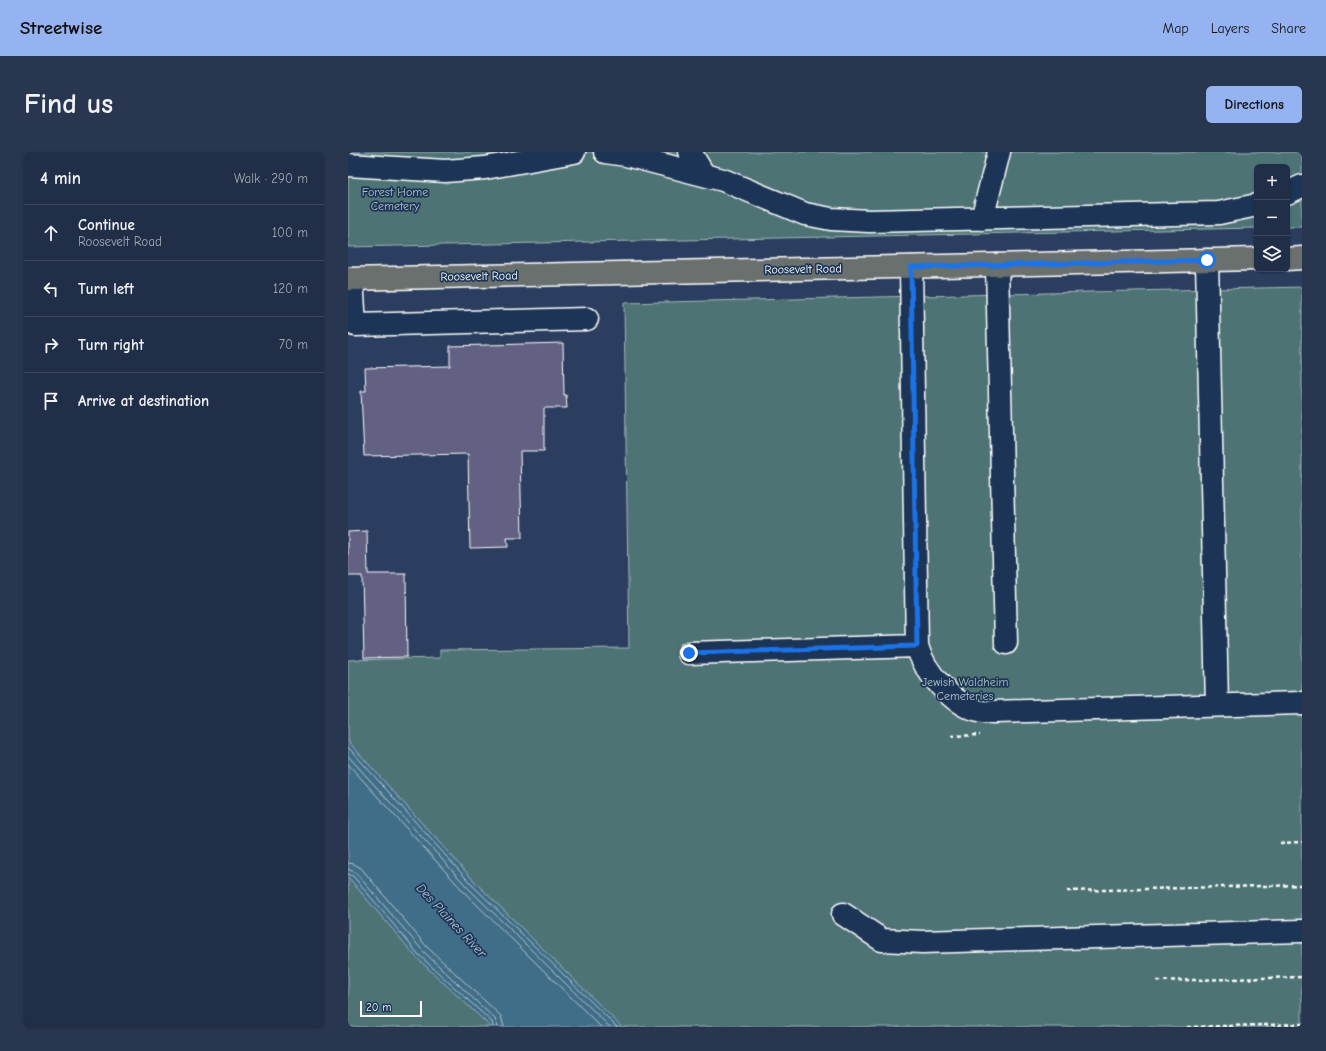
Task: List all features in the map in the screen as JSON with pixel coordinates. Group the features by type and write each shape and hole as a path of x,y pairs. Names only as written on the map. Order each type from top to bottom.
{"main road":[{"path":"1290,259 1302,258"},
{"name":"Roosevelt Road","path":"350,279 1254,259"}],"lane":[{"path":"348,165 445,171 485,168 574,152"},
{"path":"605,152 723,180 805,214 831,219 868,221 1218,213 1254,206"},
{"path":"690,152 704,175"},
{"path":"982,219 999,152"},
{"path":"1290,192 1302,186"},
{"path":"1207,260 1218,705"},
{"path":"997,265 1006,643"},
{"path":"911,267 917,646 923,662 943,688 969,708 979,712 1302,703"},
{"path":"350,279 355,325 586,319"},
{"path":"689,653 917,646"},
{"path":"843,914 882,940 922,942 1302,931"}],"path":[{"path":"1280,843 1302,842"},
{"path":"1067,891 1302,885"},
{"path":"1157,981 1302,977"},
{"path":"1187,1027 1302,1024"}],"green space":[{"name":"Forest Home Cemetery","path":"348,152 1302,152 1302,227 1290,227 1290,164 1254,164 1254,228 348,247"},
{"name":"Jewish Waldheim Cemeteries","path":"1302,287 1302,1027 622,1027 476,883 348,740 348,660 440,658 440,650 629,648 624,303"},
{"path":"348,877 417,958 491,1027 348,1027"}],"water":[{"name":"Des Plaines River","path":"348,740 476,883 622,1027 491,1027 417,958 348,877"}],"building":[{"path":"563,343 564,395 566,395 567,408 544,408 544,451 520,451 522,538 507,538 508,547 470,548 468,454 364,456 361,391 366,391 365,368 450,366 450,346"},
{"path":"367,531 368,574 406,574 407,657 364,658 362,576 348,576 348,532"}],"route":[{"path":"689,653 917,646 911,267 1207,260"}]}
